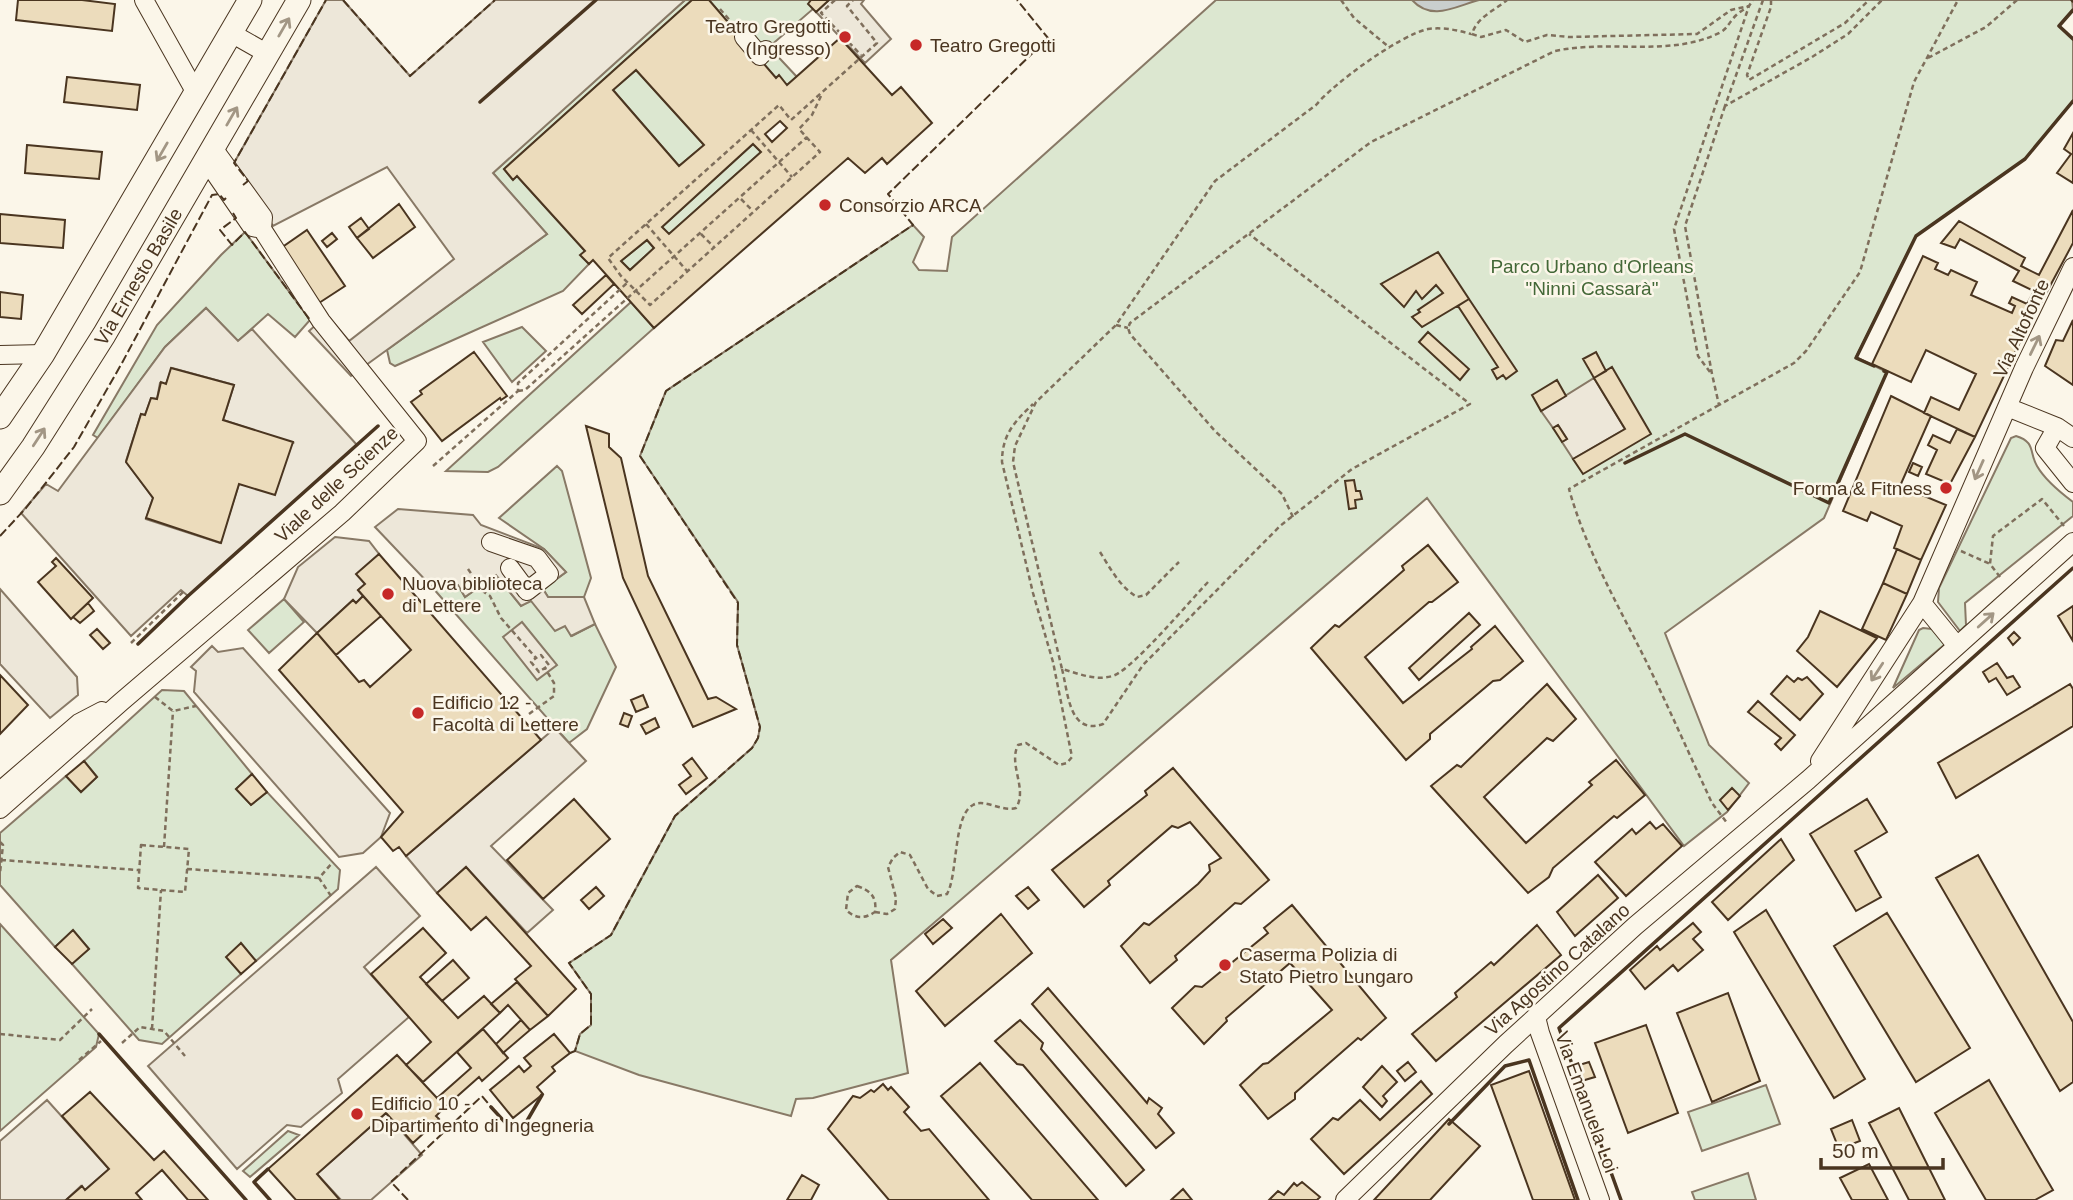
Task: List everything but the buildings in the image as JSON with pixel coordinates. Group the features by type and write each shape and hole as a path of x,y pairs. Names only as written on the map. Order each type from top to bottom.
{"main road":[{"path":"0,417 43,354 250,0"},
{"name":"Via Ernesto Basile","path":"0,493 33,447 104,335 299,0"}],"street":[{"path":"144,0 196,93"},
{"path":"231,33 268,54"},
{"path":"744,37 760,56 766,50"},
{"name":"Viale delle Scienze","path":"0,809 342,513 417,441 321,321 210,154"},
{"name":"Via Altofonte","path":"1808,780 1922,603 2007,407 2073,267"},
{"path":"0,355 43,354"},
{"path":"2007,407 2057,427 2073,438"},
{"path":"2057,427 2045,449 2073,482"},
{"path":"491,542 537,558 548,574 527,591 510,568"},
{"name":"Via Agostino Catalano","path":"1345,1200 1635,926 1808,780 2073,542"},
{"path":"1922,603 1957,646"},
{"name":"Viale delle Scienze","path":"0,791 79,723 121,702"},
{"name":"Via Emanuela Loi","path":"1536,1017 1600,1200"}],"path":[{"path":"835,0 821,13 862,56"},
{"path":"821,96 812,115 799,129 820,152 649,305 608,258 779,105 791,120 821,96 877,43 847,6 853,0"},
{"path":"1341,0 1354,18 1390,48"},
{"path":"1472,34 1483,16 1507,0"},
{"path":"1712,374 1698,356 1674,229 1753,0"},
{"path":"1719,405 1685,226 1763,0"},
{"path":"1770,0 1770,8 1747,75 1749,80 1845,23 1869,0"},
{"path":"1725,106 1848,34 1882,0"},
{"path":"1727,823 1712,803 1611,593 1576,515 1569,489 1794,363 1806,351 1860,272 1914,82 1958,0"},
{"path":"1928,58 1986,27 2017,0"},
{"path":"875,912 876,902 869,891 857,886 848,893 846,910 853,916 866,918 875,912 887,914 895,909 896,898 888,867 900,852 910,855 928,889 937,896 947,894 952,886 957,840 966,811 972,805 981,803 1006,811 1016,808 1020,801 1014,753 1018,745 1026,743 1059,765 1067,763 1072,757 1053,662 1033,593 1002,462 1002,447 1006,434 1015,422 1116,325 1215,181 1316,105 1326,92 1390,48 1413,34 1428,29 1449,28 1481,37 1506,30 1525,42 1547,35 1569,37 1697,34 1731,10 1749,6"},
{"path":"1293,517 1282,494 1215,431 1130,334 1130,323 1371,142 1555,51 1606,46 1679,46 1705,40 1726,30 1733,18 1749,6"},
{"path":"720,9 744,37"},
{"path":"751,130 792,177"},
{"path":"433,467 518,391 525,390 807,137"},
{"path":"740,198 753,211"},
{"path":"646,224 687,271"},
{"path":"701,233 714,247"},
{"path":"1035,402 1014,446 1013,463 1075,719 1084,726 1094,727 1103,724 1143,664 1280,526 1352,469 1470,404 1250,233"},
{"path":"518,391 518,383 627,281"},
{"path":"1116,325 1128,328"},
{"path":"1990,564 1993,536 2042,499 2064,526"},
{"path":"1100,552 1115,576 1130,593 1138,597 1146,595 1179,562"},
{"path":"1969,554 1990,564 2000,577"},
{"path":"468,569 484,592 490,596 501,618 536,658"},
{"path":"1062,670 1095,679 1116,674 1132,662 1208,582"},
{"path":"131,643 183,592"},
{"path":"541,655 549,665 539,672 531,662 536,658 541,655"},
{"path":"529,714 555,696 554,683 545,668"},
{"path":"155,697 173,711"},
{"path":"173,711 196,706"},
{"path":"164,847 173,711"},
{"path":"0,842 3,845 0,873"},
{"path":"141,845 164,847 188,849 185,892 138,888 141,845"},
{"path":"1,860 139,870"},
{"path":"319,878 333,862"},
{"path":"187,869 319,878"},
{"path":"319,878 331,896"},
{"path":"152,1029 161,890"},
{"path":"0,1034 60,1040 92,1010"},
{"path":"122,1043 140,1027 164,1031 185,1056"},
{"path":"79,1060 101,1041"}],"green space":[{"path":"685,0 692,0 504,169 512,179 517,176 585,251 581,255 589,264 563,291 395,366 390,363 387,350 547,234 493,173"},
{"path":"709,0 811,0 813,9 769,47 797,77 787,85 776,78"},
{"name":"Parco Urbano d'Orleans \"Ninni Cassarà\"","path":"1216,0 2072,0 2073,10 2059,26 2073,39 2073,101 2025,159 1916,236 1856,357 1887,372 1824,518 1665,633 1709,745 1749,783 1727,812 1684,846 1427,498 891,960 908,1073 813,1098 796,1099 791,1116 639,1075 575,1051 580,1034 591,1025 591,994 569,963 611,935 675,816 752,748 760,727 737,645 738,602 640,456 666,391 913,225 924,237 913,262 919,270 947,271 952,237"},
{"path":"636,70 704,145 679,166 613,90"},
{"path":"753,144 761,152 669,234 662,227"},
{"path":"245,232 310,320 295,337 268,314 238,341 206,308 165,347 98,438 93,435 157,325"},
{"path":"647,240 654,248 630,270 621,261"},
{"path":"631,302 654,328 498,467 488,472 446,471"},
{"path":"522,327 546,351 512,382 483,342"},
{"path":"2016,436 2027,441 2044,476 2073,502 2073,516 1965,603 1966,625 1960,631 1938,602 1939,588 2011,438"},
{"path":"557,466 562,471 591,578 584,597 548,597 543,589 566,572 544,549 499,518"},
{"path":"496,575 521,606 530,600 565,626 572,636 595,624 616,667 587,729 569,743 432,587 458,585 465,597"},
{"path":"284,599 304,622 269,653 248,630"},
{"path":"1932,629 1945,642 1944,645 1893,688 1919,630"},
{"path":"162,690 184,691 252,774 236,789 251,805 267,792 340,870 338,889 256,961 241,944 241,974 162,1044 139,1040 72,964 89,949 73,931 55,947 0,885 0,833 66,776 81,792 97,777 84,761"},
{"path":"0,924 99,1034 96,1047 0,1131"},
{"path":"1766,1085 1780,1124 1702,1151 1688,1112"},
{"path":"288,1131 299,1135 250,1177 243,1171"},
{"path":"1748,1173 1756,1200 1695,1200 1692,1192"}],"shaded area":[{"path":"326,0 343,0 410,76 495,0 685,0 493,173 547,234 351,376 309,331 327,315 349,341 454,259 387,167 273,226 234,163"},
{"path":"829,0 864,0 861,4 891,39 865,63 816,12"},
{"path":"1412,0 1479,0 1436,11 1420,7"},
{"path":"206,308 238,341 252,329 357,445 188,596 181,590 131,636 21,513 46,484 58,491 165,347","holes":["172,368 234,385 223,420 293,443 239,484 220,543 146,519 153,498 126,461 141,414 145,415 151,398 157,399 160,383 166,384"]},
{"path":"1594,378 1625,429 1573,459 1562,442 1567,439 1558,425 1553,428 1541,411"},
{"path":"398,509 473,515 481,525 544,549 566,572 543,589 548,597 584,597 595,624 571,636 565,626 555,631 531,601 521,606 496,575 465,597 458,585 432,587 375,527"},
{"path":"335,537 369,541 379,554 365,584 358,590 363,596 356,603 353,600 317,633 284,599 298,567"},
{"path":"0,589 77,677 78,695 50,718 0,664"},
{"path":"522,622 557,665 537,680 503,637"},
{"path":"212,646 218,652 243,648 390,813 381,837 363,853 339,857 194,692 196,671 191,667"},
{"path":"555,728 586,761 491,846 553,910 527,933 466,867 437,893 406,856"},
{"path":"376,867 420,916 364,967 409,1017 338,1079 342,1093 301,1127 287,1125 237,1169 148,1066"},
{"path":"47,1100 109,1169 85,1190 81,1186 66,1200 0,1200 0,1141"},
{"path":"386,1113 422,1155 371,1200 341,1200 317,1174"}],"fence":[{"path":"243,185 248,181 234,163 326,0"},
{"path":"343,0 410,76 495,0"},
{"path":"570,1053 575,1051 580,1034 591,1025 591,994 569,963 611,935 675,816 752,748 760,727 737,645 738,603 640,456 666,391 913,225 888,194 1048,38 1017,0"},
{"path":"0,536 74,447 212,195 219,194 224,200 226,198"},
{"path":"233,213 236,218 220,230 232,245 245,232 310,320"},
{"path":"408,1200 391,1182 482,1096 491,1107"}],"wall":[{"path":"480,102 596,0"},
{"path":"2073,10 2059,26 2073,39"},
{"path":"1874,366 1856,358 1916,236 2025,159 2073,101"},
{"path":"1625,463 1685,434 1829,503 1887,372 1884,371"},
{"path":"138,644 378,426"},
{"path":"1621,1200 1559,1028 2073,568"},
{"path":"99,1034 246,1200"},
{"path":"1449,1124 1505,1066 1529,1060 1578,1200"},
{"path":"491,1107 513,1131 524,1126 542,1095"},
{"path":"268,1169 254,1182 270,1200"}],"place":[{"name":"Teatro Gregotti (Ingresso)","path":"845,37"},
{"name":"Teatro Gregotti","path":"916,45"},
{"name":"Consorzio ARCA","path":"825,205"},
{"name":"Forma & Fitness","path":"1946,488"},
{"name":"Nuova biblioteca di Lettere","path":"388,594"},
{"name":"Edificio 12 - Facoltà di Lettere","path":"418,713"},
{"name":"Caserma Polizia di Stato Pietro Lungaro","path":"1225,965"},
{"name":"Edificio 10 - Dipartimento di Ingegneria","path":"357,1114"}]}
